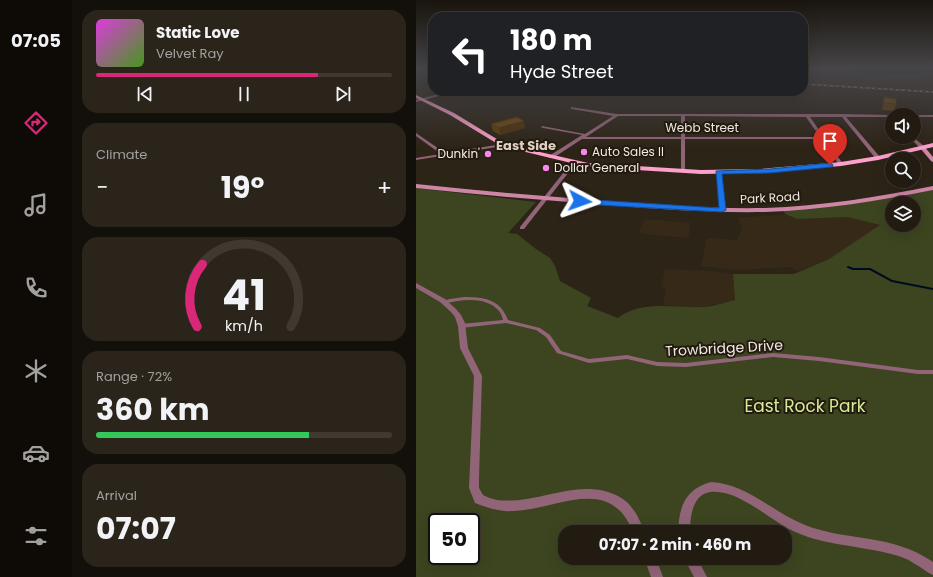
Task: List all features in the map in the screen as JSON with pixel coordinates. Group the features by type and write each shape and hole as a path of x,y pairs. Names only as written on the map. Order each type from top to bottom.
{"main road":[{"path":"416,96 504,145 574,163 683,171 770,171 841,164 878,158 933,145"},
{"path":"922,147 933,160"},
{"name":"Park Road","path":"416,186 546,199 722,210 782,209 857,202 897,196 933,188"}],"street":[{"path":"416,100 435,96"},
{"path":"572,108 617,115 885,116"},
{"path":"551,157 617,115"},
{"path":"683,115 683,171"},
{"path":"807,115 841,164"},
{"path":"842,115 878,158"},
{"path":"921,116 933,116"},
{"path":"543,127 586,135"},
{"path":"416,134 444,154"},
{"name":"Webb Street","path":"582,138 823,138"},
{"path":"416,140 423,139"},
{"path":"468,150 496,141"},
{"path":"919,144 922,147"},
{"path":"416,159 504,145"},
{"path":"522,228 574,163"},
{"path":"718,172 722,210"},
{"path":"416,285 444,302 456,314 461,326 465,350 475,366 479,381 476,415 474,488 479,499 497,506 513,507 572,495 590,494 607,496 615,499 623,505 635,525"},
{"path":"444,302 461,298 490,303 500,309 506,321"},
{"name":"Trowbridge Drive","path":"461,326 506,321 543,331 559,352 594,362 627,357 665,365 691,365 773,355 819,359 909,372 933,372"},
{"path":"684,525 684,517 692,498 699,491 718,487 736,492 773,514 819,536 902,550 923,561 933,570"},
{"path":"653,565 657,577"},
{"path":"694,565 701,577"}],"shaded area":[{"path":"785,214 797,219 848,217 881,225 829,259 798,271 791,267 736,270 701,266 707,238 737,240 742,229 738,218"},
{"path":"645,219 691,223 688,238 642,234 639,231"},
{"path":"665,269 711,271 733,274 736,300 703,307 663,305 666,288 661,287"}],"green space":[{"name":"East Rock Park","path":"416,188 536,202 508,233 517,234 550,258 555,266 560,281 591,298 587,306 618,318 627,312 648,307 706,307 735,300 733,274 794,274 829,259 880,225 848,217 797,219 785,214 783,209 846,205 885,198 885,232 921,232 921,196 898,196 933,190 933,577 416,577"}],"building":[{"path":"884,97 896,99 896,104 884,103"},
{"path":"517,117 524,121 499,128 491,124"}],"waterway":[{"path":"848,267 853,269 870,269 892,281 933,289"}],"place":[{"name":"Auto Sales II","path":"584,152"},
{"name":"Dunkin'","path":"488,154"},
{"name":"Dollar General","path":"546,168"}],"district":[{"name":"East Side","path":"526,145"}],"route":[{"path":"580,201 722,210 718,172 770,171 830,165"}]}
